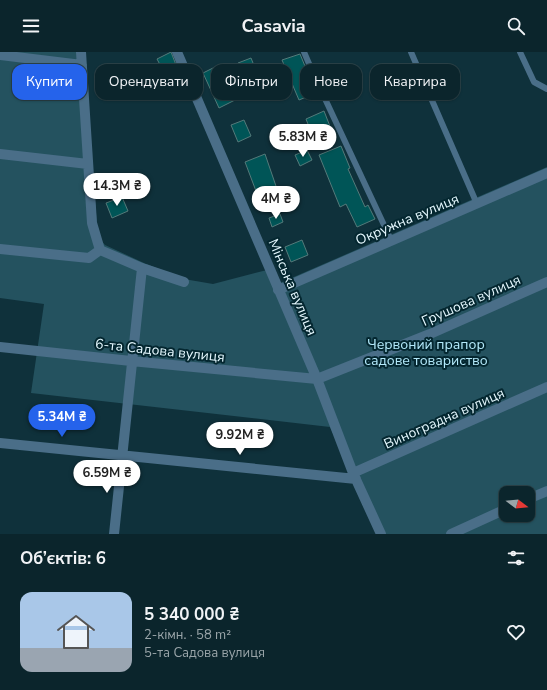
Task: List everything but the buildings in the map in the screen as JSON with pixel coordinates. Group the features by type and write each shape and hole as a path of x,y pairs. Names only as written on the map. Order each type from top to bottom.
{"street":[{"path":"81,52 82,64"},
{"name":"Мінська вулиця","path":"177,52 317,379 355,476 381,534"},
{"path":"0,55 74,64"},
{"path":"84,100 92,223 100,250"},
{"path":"0,154 88,164"},
{"name":"Окружна вулиця","path":"278,290 547,173"},
{"path":"0,249 90,258 100,250"},
{"path":"100,250 142,268 184,282"},
{"path":"114,534 131,361 142,268"},
{"name":"Грушова вулиця","path":"317,379 430,334 547,282"},
{"name":"6-та Садова вулиця","path":"0,347 317,379"},
{"name":"Виноградна вулиця","path":"355,476 547,387"},
{"path":"0,443 355,476"},
{"path":"535,496 547,491"},
{"path":"451,534 499,512"}],"lane":[{"path":"304,52 390,240"},
{"path":"412,52 477,204"},
{"path":"520,52 534,82 547,89"}],"green space":[{"name":"Червоний прапор садове товариство","path":"0,52 83,52 84,64 12,64 12,100 87,100 98,237 105,245 184,279 213,284 267,270 280,283 547,167 547,534 382,534 330,427 31,393 44,304 0,298"}]}
